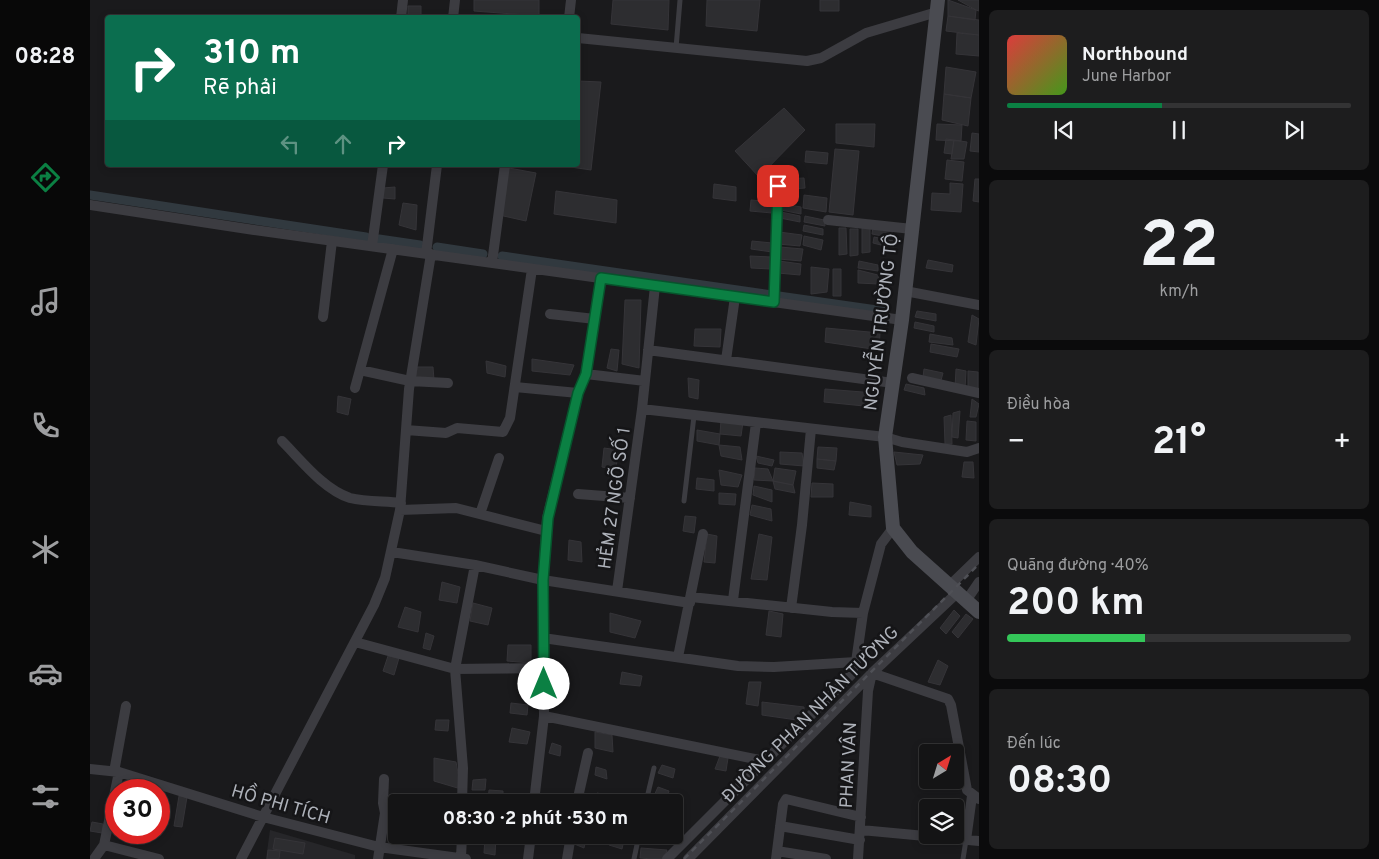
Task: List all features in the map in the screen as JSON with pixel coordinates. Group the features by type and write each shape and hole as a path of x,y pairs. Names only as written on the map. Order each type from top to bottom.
{"main road":[{"name":"NGUYỄN TRƯỜNG TỘ","path":"893,528 885,437 902,320 937,6"},
{"path":"893,528 912,552 979,612"}],"street":[{"path":"401,15 403,0"},
{"path":"454,15 455,0"},
{"path":"569,15 571,0"},
{"path":"580,38 815,60 866,34 937,6"},
{"path":"372,246 383,167"},
{"path":"241,859 374,605 385,578 392,552 400,506 410,382 429,254 437,167"},
{"path":"492,263 505,167"},
{"path":"774,302 778,186"},
{"path":"90,204 332,241 902,320"},
{"path":"828,220 912,229"},
{"path":"323,317 332,241"},
{"path":"355,388 393,249"},
{"path":"406,430 446,433 457,428 503,432 510,418 532,269"},
{"path":"535,794 544,716 543,580 546,531 578,393 586,374 601,278"},
{"name":"HẺM 27 NGÕ SỐ 1","path":"617,591 642,409 655,286"},
{"path":"905,291 979,305"},
{"path":"726,360 735,297"},
{"path":"550,314 595,319"},
{"path":"648,350 893,383"},
{"path":"360,370 410,382 448,383"},
{"path":"586,374 645,381"},
{"path":"912,378 979,394"},
{"path":"515,387 578,393"},
{"path":"642,409 885,437 902,442 967,452 979,448"},
{"path":"734,600 756,423"},
{"path":"791,608 802,524 811,429"},
{"path":"282,441 319,478 345,495 400,506 456,508 546,531"},
{"path":"480,514 499,458"},
{"path":"578,494 630,498"},
{"path":"667,859 847,680 856,662 863,613 881,544 893,528"},
{"path":"678,657 691,600 702,534"},
{"path":"392,552 475,565 543,580 617,591 691,600 734,600 791,608 863,613"},
{"path":"957,594 979,557"},
{"path":"462,794 463,768 454,669 475,565"},
{"path":"957,594 979,582"},
{"name":"ĐƯỜNG PHAN NHÂN TƯỜNG","path":"688,859 872,673 957,594"},
{"path":"543,638 738,666 774,667 856,662"},
{"path":"355,642 454,669 544,668"},
{"path":"872,673 948,699 951,705 967,790 976,797 966,840"},
{"name":"PHAN VÂN","path":"858,859 868,691 872,673"},
{"path":"94,859 104,845 126,706"},
{"path":"544,716 765,761"},
{"path":"579,794 588,753"},
{"name":"HỒ PHI TÍCH","path":"90,769 117,772 263,817 379,846 418,855 464,859"},
{"path":"378,859 385,813 383,803 384,779"},
{"path":"826,859 776,855 783,804 786,800 862,817"},
{"path":"780,826 860,835 979,841"},
{"path":"463,844 464,859"},
{"path":"528,859 530,844"},
{"path":"567,859 570,844"},
{"path":"104,845 159,859"}],"lane":[{"path":"676,48 680,0"},
{"path":"684,501 694,416"},
{"path":"648,794 654,768"},
{"path":"963,859 966,840"},
{"path":"634,859 637,844"}],"shaded area":[{"path":"270,830 355,855 355,859 266,859"}],"building":[{"path":"474,0 539,0 539,15 474,11"},
{"path":"613,0 669,0 668,30 611,24"},
{"path":"707,0 760,0 757,31 706,26"},
{"path":"820,0 839,0 839,11 820,11"},
{"path":"948,0 976,10 975,20 948,16"},
{"path":"958,0 979,0 979,11 976,10"},
{"path":"408,6 421,6 421,15 408,15"},
{"path":"948,16 979,20 979,35 946,31"},
{"path":"957,33 979,35 979,56 956,54"},
{"path":"946,67 976,72 971,98 944,94"},
{"path":"580,81 601,82 591,170 571,167 580,167"},
{"path":"944,94 971,98 968,126 942,120"},
{"path":"784,108 805,130 759,177 735,151"},
{"path":"836,124 875,124 874,147 836,143"},
{"path":"937,124 962,125 961,141 936,140"},
{"path":"972,133 979,134 979,152 970,151"},
{"path":"946,139 954,140 952,154 944,153"},
{"path":"954,140 967,142 964,159 951,159"},
{"path":"835,149 859,151 853,215 829,212"},
{"path":"806,151 828,153 827,164 805,162"},
{"path":"947,160 964,162 962,181 945,179"},
{"path":"509,168 536,173 526,221 499,215"},
{"path":"804,178 805,188 782,190 783,179"},
{"path":"975,179 979,179 979,202 973,201"},
{"path":"950,183 963,184 961,212 931,210 932,193 950,194"},
{"path":"714,184 736,187 736,201 713,198"},
{"path":"395,187 395,199 383,198 383,188"},
{"path":"556,191 617,200 616,223 554,214"},
{"path":"804,195 827,198 826,212 803,208"},
{"path":"751,200 773,202 772,213 750,211"},
{"path":"403,203 417,205 416,230 399,225"},
{"path":"783,204 801,207 801,214 781,210"},
{"path":"781,212 800,216 800,222 780,218"},
{"path":"805,216 824,220 825,226 804,222"},
{"path":"804,225 823,229 823,235 803,231"},
{"path":"862,226 870,226 870,252 862,253"},
{"path":"873,227 892,231 893,238 872,234"},
{"path":"839,228 846,228 847,254 839,255"},
{"path":"850,229 858,229 858,255 850,256"},
{"path":"779,232 802,235 800,246 778,244"},
{"path":"804,236 823,240 821,250 803,245"},
{"path":"874,237 893,241 893,248 873,243"},
{"path":"752,241 772,243 772,252 751,249"},
{"path":"780,247 803,249 801,261 779,259"},
{"path":"750,256 771,257 771,269 751,268"},
{"path":"928,260 953,265 952,272 926,268"},
{"path":"779,261 801,264 800,275 778,273"},
{"path":"859,261 878,265 878,271 858,268"},
{"path":"811,267 829,269 827,292 811,294"},
{"path":"833,269 841,269 841,296 833,296"},
{"path":"858,270 878,275 879,284 858,283"},
{"path":"625,300 641,300 639,368 622,364"},
{"path":"917,311 936,314 936,321 915,317"},
{"path":"972,315 979,319 976,345 968,342"},
{"path":"915,322 934,326 934,332 914,328"},
{"path":"826,328 880,333 879,350 825,342"},
{"path":"695,329 721,329 720,347 694,346"},
{"path":"930,334 952,338 953,345 929,342"},
{"path":"931,344 959,349 957,357 930,352"},
{"path":"611,349 619,350 617,371 607,368"},
{"path":"532,359 574,365 570,375 532,371"},
{"path":"486,361 506,366 505,377 487,373"},
{"path":"417,367 433,367 434,380 416,378"},
{"path":"924,369 943,373 940,384 923,377"},
{"path":"956,369 966,371 965,389 955,388"},
{"path":"968,371 978,372 978,391 968,390"},
{"path":"688,378 699,380 698,399 689,397"},
{"path":"906,384 924,388 925,395 904,390"},
{"path":"825,389 875,393 874,407 824,402"},
{"path":"338,396 351,399 348,415 337,412"},
{"path":"972,399 979,404 976,417 970,417"},
{"path":"960,411 958,438 952,437 953,413"},
{"path":"951,415 952,444 945,444 944,417"},
{"path":"721,420 743,422 741,436 720,434"},
{"path":"967,421 976,422 976,441 966,440"},
{"path":"697,430 720,434 719,445 697,441"},
{"path":"719,445 740,447 742,460 721,456"},
{"path":"818,447 837,448 836,461 817,459"},
{"path":"604,448 618,450 616,470 602,467"},
{"path":"780,452 802,453 804,466 780,464"},
{"path":"894,452 923,455 920,464 897,465"},
{"path":"756,456 774,460 772,466 758,463"},
{"path":"817,459 836,461 834,470 817,468"},
{"path":"964,462 973,462 974,478 962,477"},
{"path":"755,468 768,469 773,481 754,480"},
{"path":"775,468 796,471 793,485 773,481"},
{"path":"719,470 742,475 738,487 721,485"},
{"path":"697,478 714,480 714,491 696,489"},
{"path":"773,481 793,485 795,493 775,489"},
{"path":"812,483 833,484 833,497 811,497"},
{"path":"754,486 772,490 772,502 753,495"},
{"path":"719,493 736,494 735,505 719,504"},
{"path":"850,502 871,506 871,517 849,515"},
{"path":"752,505 771,509 772,521 750,515"},
{"path":"685,516 696,517 694,533 683,531"},
{"path":"707,534 717,536 715,563 704,562"},
{"path":"759,534 772,537 767,580 751,579"},
{"path":"569,540 581,542 582,562 568,560"},
{"path":"442,582 460,587 457,603 439,600"},
{"path":"473,603 492,608 488,625 470,621"},
{"path":"405,607 421,612 418,632 398,627"},
{"path":"954,610 960,616 946,634 940,628"},
{"path":"769,611 783,614 781,637 766,635"},
{"path":"610,613 641,621 635,638 610,632"},
{"path":"966,614 973,619 958,638 952,632"},
{"path":"426,633 434,636 430,650 423,648"},
{"path":"508,645 531,645 531,663 507,661"},
{"path":"388,656 399,658 394,675 383,671"},
{"path":"938,660 948,666 940,685 928,682"},
{"path":"622,672 642,676 640,686 620,684"},
{"path":"749,682 761,682 758,706 746,704"},
{"path":"762,702 804,707 804,721 762,715"},
{"path":"511,703 528,705 527,715 510,713"},
{"path":"436,720 449,720 448,731 435,730"},
{"path":"512,728 530,732 527,744 509,742"},
{"path":"595,732 612,735 613,752 595,748"},
{"path":"552,743 561,746 560,756 549,753"},
{"path":"720,756 728,758 726,771 715,769"},
{"path":"434,758 456,762 461,789 434,781"},
{"path":"662,765 675,769 673,778 658,773"},
{"path":"596,767 606,770 607,779 595,775"},
{"path":"486,779 485,790 472,790 473,780"},
{"path":"658,787 669,791 668,794 655,794"},
{"path":"489,790 503,791 503,794 489,794"},
{"path":"179,796 187,797 182,827 174,826"},
{"path":"92,822 103,824 102,833 90,831"},
{"path":"275,838 305,843 303,854 273,849"},
{"path":"485,844 496,844 495,855 484,853"},
{"path":"574,844 585,844 584,848"},
{"path":"609,844 623,844 622,849"},
{"path":"641,848 667,850 664,859 640,858"},
{"path":"268,850 280,851 279,859 267,859"}],"waterway":[{"path":"90,195 366,237"},
{"path":"379,239 420,245"},
{"path":"437,247 483,254"},
{"path":"502,256 884,311"}],"railway":[{"path":"684,859 979,564"}],"route":[{"path":"544,684 543,580 548,518 578,393 586,374 601,278 774,302 778,186"}]}
